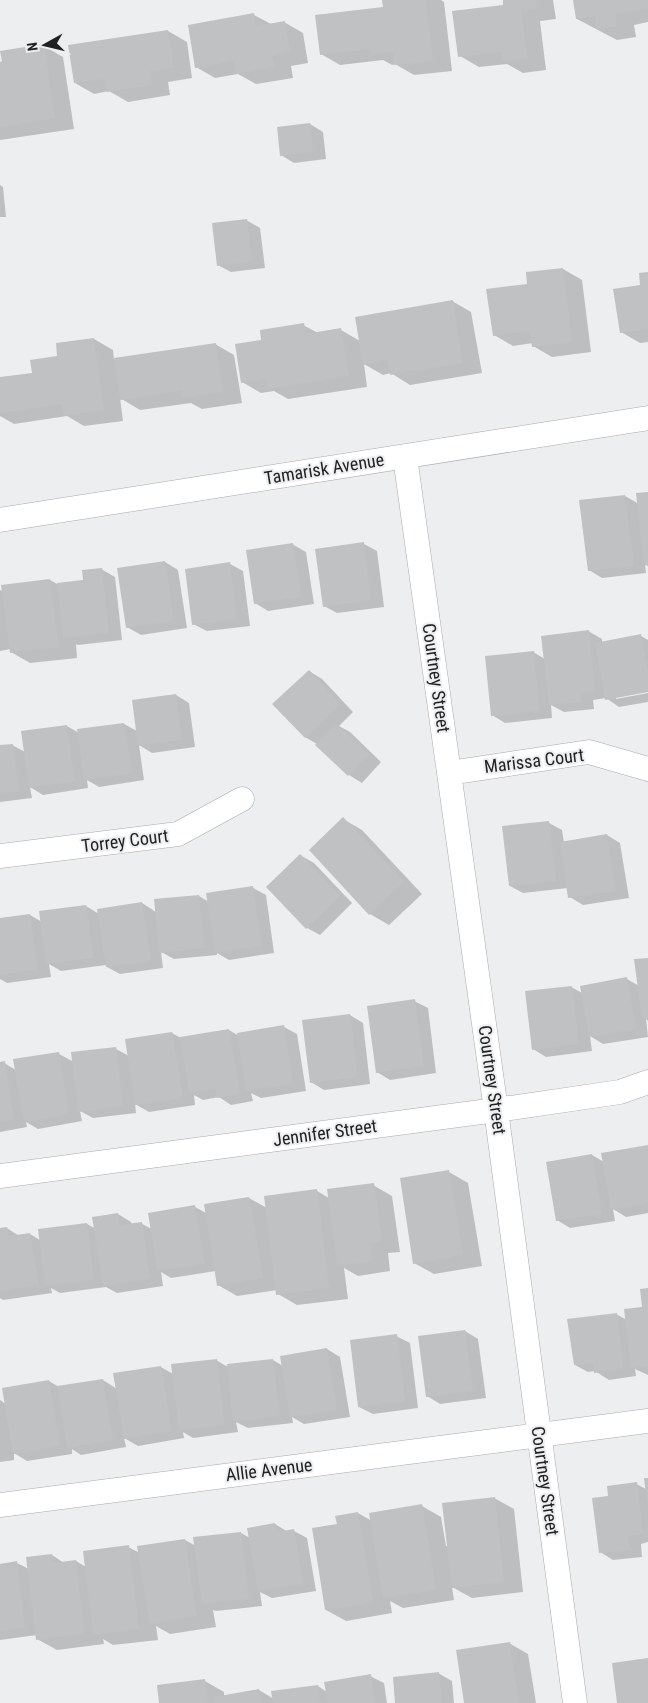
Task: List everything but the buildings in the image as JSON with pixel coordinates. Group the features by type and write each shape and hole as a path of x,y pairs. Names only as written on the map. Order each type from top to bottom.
{"street":[{"name":"Tamarisk Avenue","path":"0,520 648,418"},
{"name":"Courtney Street","path":"405,457 496,1110 575,1703"},
{"name":"Marissa Court","path":"449,773 589,752 648,769"},
{"name":"Torrey Court","path":"0,856 178,834 242,799"},
{"name":"Jennifer Street","path":"0,1176 496,1110 620,1092 648,1082"},
{"name":"Allie Avenue","path":"0,1505 648,1421"}]}
